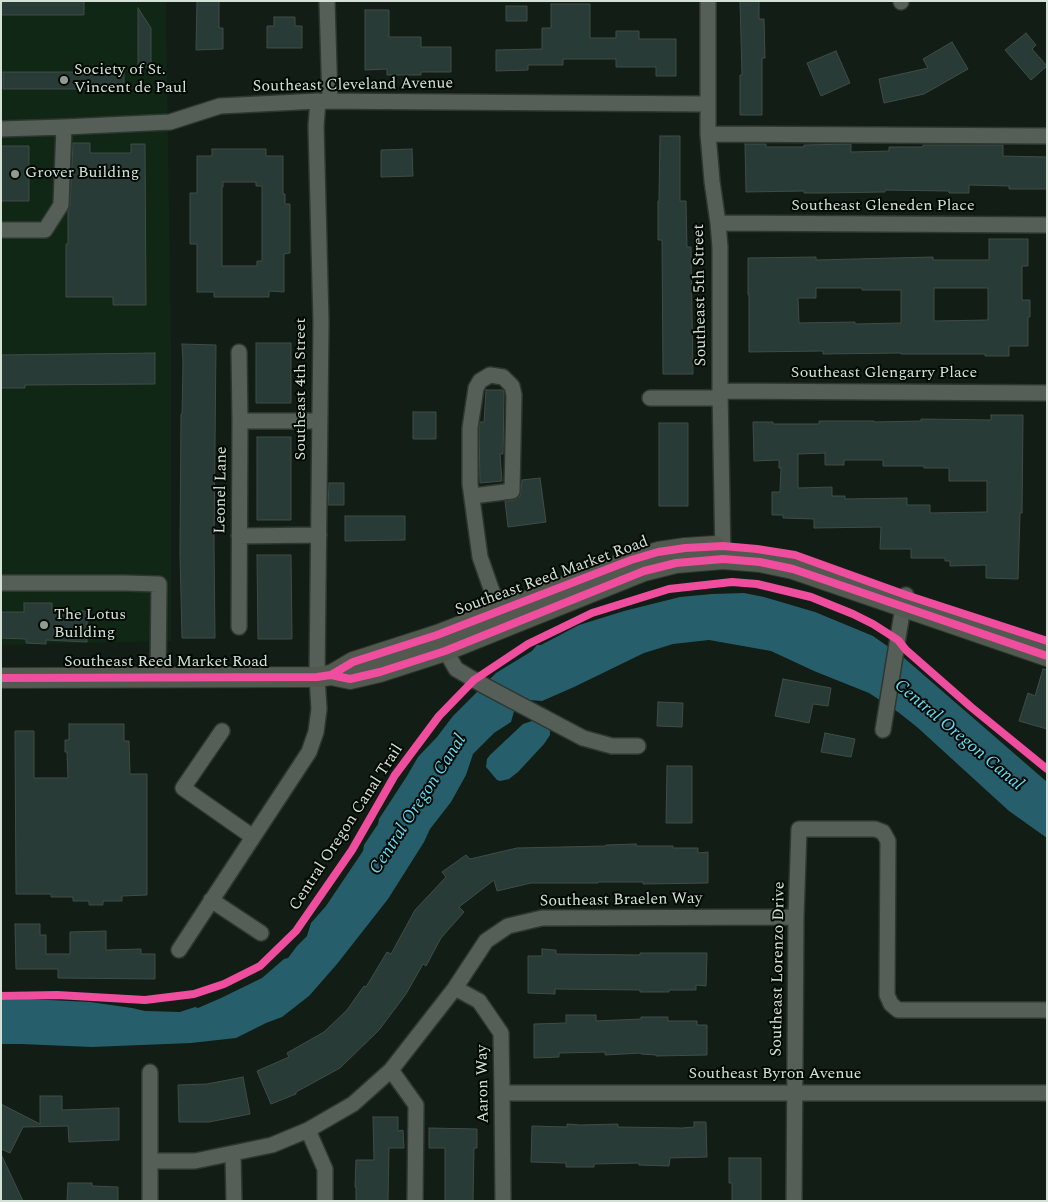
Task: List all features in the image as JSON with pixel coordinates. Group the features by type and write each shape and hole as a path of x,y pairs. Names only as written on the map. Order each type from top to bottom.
{"main road":[{"name":"Southeast Reed Market Road","path":"1,678 324,676 350,679 380,672 441,643 501,610 631,560 658,552 685,548 723,553 793,569 904,601 1047,651"},
{"name":"Southeast Reed Market Road","path":"441,643 644,571 723,553"}],"street":[{"name":"Southeast 4th Street","path":"178,950 309,752 316,732 324,676 319,535 320,322 316,126 324,101 327,1"},
{"name":"Southeast 5th Street","path":"708,1 708,134 720,247 723,553"},
{"name":"Southeast Cleveland Avenue","path":"1,128 170,122 220,106 324,101 708,104"},
{"path":"1,230 45,230 61,205 64,127"},
{"path":"708,134 1047,136"},
{"name":"Southeast Gleneden Place","path":"718,224 1047,225"},
{"name":"Leonel Lane","path":"238,627 239,352"},
{"path":"473,496 512,491 514,394 512,386 503,377 490,375 480,381 476,388 470,428 470,484 480,557 492,594 501,610"},
{"name":"Southeast Glengarry Place","path":"650,398 720,394 1047,393"},
{"path":"240,421 319,421"},
{"path":"239,536 319,535"},
{"path":"1,583 159,584 158,677"},
{"path":"883,730 904,601"},
{"path":"441,643 456,670 528,709 584,738 612,746 638,746"},
{"path":"222,731 183,788 253,837"},
{"name":"Southeast Lorenzo Drive","path":"794,1201 796,917 799,828 875,828 883,832 888,841 887,995 891,1004 898,1010 1047,1010"},
{"path":"211,900 261,933"},
{"name":"Southeast Braelen Way","path":"150,1161 195,1161 272,1145 308,1130 353,1104 391,1070 455,988 486,941 508,926 542,918 796,917"},
{"name":"Aaron Way","path":"455,988 479,1001 501,1033 502,1201"},
{"path":"391,1070 416,1105 415,1201"},
{"path":"150,1072 150,1201"},
{"name":"Southeast Byron Avenue","path":"502,1093 1047,1093"},
{"path":"308,1130 325,1169 325,1201"},
{"path":"234,1154 234,1201"}],"shaded area":[{"path":"1,1 166,1 171,338 171,641 1,645"}],"water":[{"name":"Central Oregon Canal","path":"744,593 815,612 873,636 903,657 1047,782 1047,838 1009,811 917,727 869,693 771,651 709,640 673,644 644,653 542,701 529,700 515,708 511,722 494,733 473,754 466,775 451,802 430,829 424,842 388,899 337,964 309,996 282,1017 236,1038 191,1043 92,1047 1,1044 1,1000 29,999 90,1002 145,1011 180,1012 195,1007 198,1008 262,978 284,959 288,958 307,936 311,923 326,906 363,851 364,845 378,824 379,819 418,757 453,716 496,673 532,651 537,645 541,645 579,625 680,597"},
{"path":"535,720 544,724 550,731 550,735 518,772 509,779 497,780 486,767 487,759 523,724"}],"building":[{"name":"Society of St. Vincent de Paul","path":"1,1 84,1 84,15 1,15"},
{"path":"197,1 219,1 219,28 223,28 223,49 196,50"},
{"path":"740,1 759,1 759,19 764,19 765,58 762,58 762,115 740,115 740,75 742,75"},
{"path":"551,4 590,4 590,38 616,38 616,31 639,31 639,39 676,39 676,76 656,76 656,67 616,67 616,59 563,59 563,65 528,65 528,70 496,71 496,50 542,49 542,28 551,28"},
{"path":"506,6 527,6 527,21 506,21"},
{"path":"138,8 151,28 151,67 138,67"},
{"path":"365,10 389,10 389,37 421,37 421,47 451,47 451,72 421,72 421,75 387,75 387,69 365,70"},
{"path":"274,17 295,17 295,26 302,26 302,48 267,48 267,26 274,26"},
{"path":"1026,33 1036,45 1032,49 1047,66 1031,80 1005,50"},
{"path":"952,42 968,69 924,94 884,103 879,79 928,68 923,59"},
{"path":"836,51 850,83 821,96 807,63"},
{"name":"Society of St. Vincent de Paul","path":"3,72 124,72 124,89 3,89"},
{"path":"660,136 680,136 680,201 686,201 687,247 691,247 693,374 663,374 662,240 658,240"},
{"path":"73,143 90,143 90,153 131,153 131,144 145,144 146,305 113,305 113,297 66,297 66,244 68,244 68,212"},
{"path":"745,144 766,144 766,147 804,147 804,145 851,144 851,152 889,151 889,147 923,147 923,145 1003,145 1003,156 1047,157 1047,189 1009,189 1009,186 969,185 969,193 885,190 885,192 821,193 804,193 804,191 746,192"},
{"name":"Grover Building","path":"1,146 29,146 29,201 1,201"},
{"path":"212,149 266,149 266,156 283,156 283,194 285,194 285,204 290,204 290,253 284,254 284,292 269,291 269,297 214,297 214,292 197,292 197,244 190,244 190,193 197,193 197,156 212,156","holes":["223,182 256,182 256,186 262,186 262,261 257,261 257,266 222,266"]},
{"path":"412,149 413,176 381,177 381,150"},
{"path":"989,239 1028,239 1028,266 1022,266 1022,300 1030,300 1028,346 1009,346 1009,356 901,353 823,354 823,351 749,352 748,258 816,257 816,260 933,257 933,260 989,260","holes":["816,288 901,290 901,323 799,323 798,298 816,298","934,288 988,288 988,320 934,321"]},
{"path":"256,343 291,343 291,403 256,403"},
{"path":"182,344 216,345 215,638 182,638 180,554"},
{"path":"155,353 155,384 25,385 25,388 1,388 1,355"},
{"path":"486,390 503,390 504,393 503,454 500,454 502,481 480,483 479,429 480,422 484,422"},
{"path":"413,412 436,412 436,439 413,439"},
{"path":"991,415 1023,415 1022,513 1020,513 1018,579 986,578 986,565 950,566 950,561 945,561 945,558 911,558 911,549 880,549 881,527 814,528 814,519 783,518 783,515 772,515 772,492 780,492 781,468 779,468 779,460 754,461 753,422 819,424 819,421 991,420","holes":["825,453 825,465 844,465 844,460 883,460 883,466 949,468 949,481 987,481 987,512 930,513 930,505 907,505 907,498 845,499 845,496 832,496 832,487 798,488 798,454"]},
{"path":"659,423 688,423 688,506 659,506"},
{"path":"257,437 291,437 291,520 257,520"},
{"path":"540,478 546,522 508,527 505,501 514,500 520,496 522,480"},
{"path":"329,483 344,483 344,505 328,505"},
{"path":"345,516 405,516 405,540 345,541"},
{"path":"257,555 291,555 292,639 258,639"},
{"name":"The Lotus Building","path":"24,603 52,603 52,611 87,611 87,642 46,640 46,644 26,643 26,639 1,638 1,612 24,612"},
{"path":"1043,669 1047,670 1047,729 1019,721 1028,693 1035,696"},
{"path":"783,679 831,688 828,706 813,704 809,723 775,716"},
{"path":"658,702 683,703 682,727 657,726"},
{"path":"69,724 124,724 124,741 129,741 130,774 147,774 147,895 122,896 122,901 103,901 103,905 89,905 89,901 73,901 73,897 51,897 51,894 16,894 15,731 34,731 34,778 68,778 65,740 69,740"},
{"path":"825,733 855,739 851,757 821,752"},
{"path":"667,766 692,766 692,823 666,823"},
{"path":"636,844 636,846 698,848 698,853 708,852 708,883 531,883 497,891 494,880 459,907 464,912 441,938 426,966 423,964 406,994 379,1030 340,1068 296,1092 296,1094 271,1104 257,1071 289,1057 287,1053 324,1032 347,1010 364,986 366,987 387,952 391,954 415,910 446,877 442,872 466,855 470,859 517,848"},
{"path":"15,924 40,924 40,935 46,935 46,954 70,954 70,932 106,931 106,950 141,949 141,954 155,954 155,979 58,978 58,969 16,969"},
{"path":"542,949 556,950 556,954 640,955 640,953 707,953 706,986 696,985 696,990 669,990 669,992 555,989 555,994 528,993 528,956 542,956"},
{"path":"566,1015 596,1015 596,1021 668,1017 668,1021 697,1021 697,1025 707,1025 707,1055 656,1056 641,1053 605,1055 605,1052 559,1053 559,1057 534,1058 534,1024 566,1023"},
{"path":"243,1077 250,1114 209,1122 179,1122 178,1085 207,1084"},
{"path":"40,1096 62,1096 62,1110 119,1108 119,1140 69,1142 68,1126 23,1127 10,1153 1,1149 1,1104 40,1124"},
{"path":"373,1117 398,1117 398,1131 403,1130 404,1148 389,1148 388,1201 356,1201 356,1160 374,1160"},
{"path":"694,1122 706,1122 707,1157 670,1158 669,1166 639,1165 639,1163 594,1164 594,1167 566,1167 566,1163 531,1162 532,1126 567,1127 567,1124 618,1124 618,1127 682,1128 694,1127"},
{"path":"429,1128 477,1129 477,1148 474,1148 473,1201 445,1201 445,1148 429,1148"},
{"path":"1,1154 23,1201 1,1201"},
{"path":"729,1158 761,1158 761,1201 732,1201 732,1183 729,1183"},
{"path":"68,1183 92,1183 92,1186 118,1187 118,1201 67,1201"}],"cycle path":[{"path":"331,675 353,662 437,635 631,560 658,552 685,548 723,546 795,555 906,595 1047,641"},
{"path":"1,678 317,677 331,675 350,679 380,672 445,651 644,571 676,563 723,559 760,562 793,569 1047,656"},
{"name":"Central Oregon Canal Trail","path":"1,996 57,995 145,1000 194,994 224,984 260,966 296,931 352,850 395,775 439,716 474,680 528,644 592,613 669,589 732,582 757,584 811,597 853,614 898,640 906,650 971,707 1047,769"}],"place":[{"name":"Society of St. Vincent de Paul","path":"64,80"},
{"name":"Grover Building","path":"15,174"},
{"name":"The Lotus Building","path":"44,625"}]}
